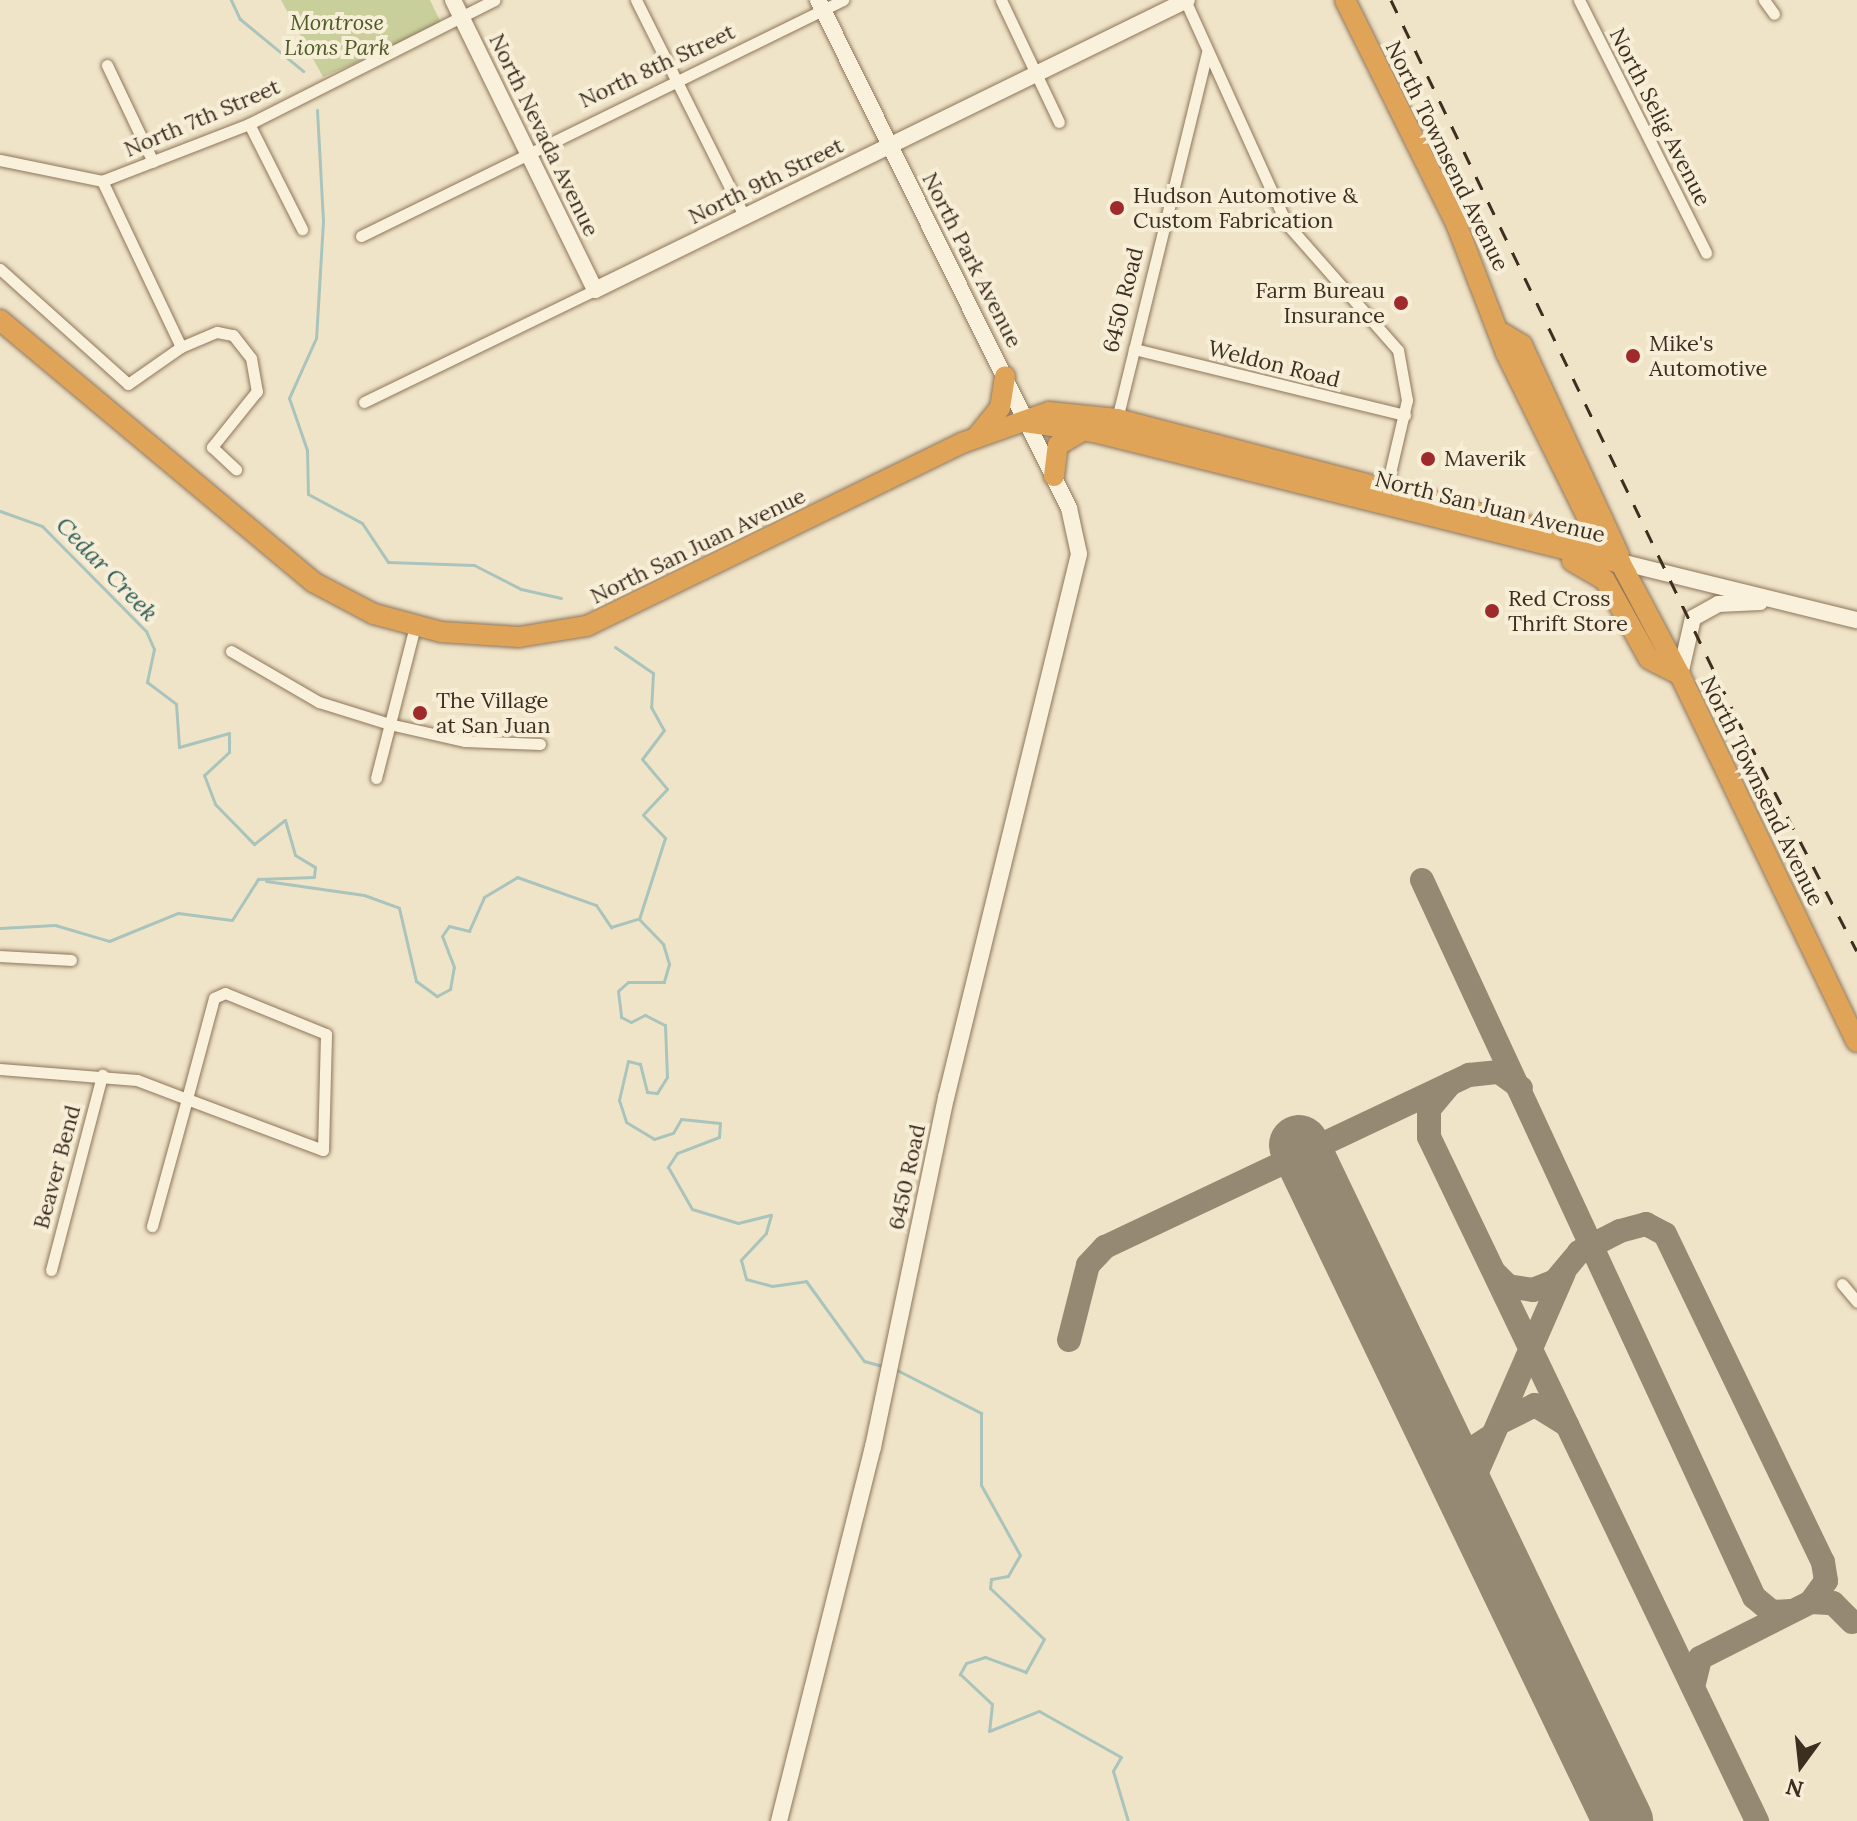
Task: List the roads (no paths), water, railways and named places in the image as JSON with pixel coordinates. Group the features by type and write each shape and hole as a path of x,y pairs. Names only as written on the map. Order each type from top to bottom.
{"highway":[{"name":"North Townsend Avenue","path":"1345,0 1592,527 1620,562 1680,675 1857,1042"},
{"name":"North San Juan Avenue","path":"0,320 313,582 415,626 519,637 587,626 976,437 1052,411 1117,419 1593,543 1620,562"},
{"name":"North Townsend Avenue","path":"1504,334 1522,345 1615,535 1620,562"},
{"path":"976,437 1000,408 1005,376"},
{"path":"1539,419 1539,436 1571,499 1565,523 1547,531"},
{"name":"North San Juan Avenue","path":"1025,422 1084,431 1488,534 1620,562"},
{"path":"1054,476 1058,445 1084,431"},
{"path":"1488,534 1598,574 1616,592 1649,659 1680,675"}],"street":[{"name":"North Nevada Avenue","path":"453,0 595,290"},
{"name":"North 7th Street","path":"102,181 249,124 495,0"},
{"path":"636,0 744,216"},
{"name":"North 8th Street","path":"361,236 820,5 843,0"},
{"path":"1001,0 1059,122"},
{"path":"1186,0 1286,223 1398,350 1405,415 1386,490"},
{"name":"North 9th Street","path":"364,402 1186,0"},
{"name":"North Selig Avenue","path":"1579,0 1706,253"},
{"path":"1764,0 1774,14"},
{"name":"North Park Avenue","path":"820,5 1054,476 1079,543"},
{"name":"6450 Road","path":"1117,419 1208,52"},
{"path":"107,65 153,162"},
{"path":"249,124 302,229"},
{"path":"0,160 102,181 181,347"},
{"path":"0,269 128,384 181,347 217,332 233,335 251,358 257,391 212,447 236,469"},
{"name":"Weldon Road","path":"1134,349 1405,415"},
{"name":"6450 Road","path":"779,1821 885,1390 1079,543"},
{"path":"1620,562 1769,601 1857,620"},
{"path":"1680,675 1693,618 1718,604 1769,601"},
{"path":"376,778 415,626"},
{"path":"231,651 319,702 389,724 465,741 540,744"},
{"path":"0,956 71,960"},
{"path":"0,1069 102,1075 187,1099 323,1150 329,1039 320,1029 219,993 187,1099 152,1226"},
{"name":"Beaver Bend","path":"51,1270 102,1075"},
{"path":"1842,1284 1857,1302"}],"waterway":[{"path":"231,0 240,19 303,71"},
{"path":"317,110 323,221 316,338 289,398 307,450 308,494 362,523 388,562 474,565 521,589 561,598"},
{"name":"Cedar Creek","path":"0,511 42,526 146,631 154,649 147,682 176,704 179,747 229,733 229,752 204,775 215,804 254,844 285,820 295,855 315,867 314,877 258,879"},
{"path":"615,647 653,673 651,707 664,730 642,759 667,789 643,815 665,838 639,919 663,944 669,964 664,982 628,982 618,991 621,1017 631,1022 645,1015 665,1025 667,1077 657,1093 647,1092 640,1064 628,1061 619,1100 626,1122 654,1139 673,1133 681,1119 720,1123 719,1137 677,1153 668,1167 692,1209 738,1223 771,1215 766,1233 741,1260 746,1279 772,1286 806,1281 864,1361 883,1366"},
{"name":"Cedar Creek","path":"266,881 364,895 399,908 416,981 437,996 450,989 454,967 442,936 449,926 469,931 484,897 517,877 596,905 611,927 637,919"},
{"path":"0,928 55,925 109,941 178,913 232,920 258,879"},
{"path":"895,1369 981,1413 981,1485 1020,1555 1008,1576 991,1579 990,1588 1044,1639 1026,1672 985,1657 966,1663 960,1674 992,1704 989,1731 1039,1711 1121,1757 1113,1771 1128,1821"}],"railway":[{"path":"1391,0 1736,717 1857,951"}],"place":[{"name":"Hudson Automotive & Custom Fabrication","path":"1117,208"},
{"name":"Farm Bureau Insurance","path":"1401,303"},
{"name":"Mike's Automotive","path":"1633,356"},
{"name":"Maverik","path":"1428,459"},
{"name":"Red Cross Thrift Store","path":"1492,611"},
{"name":"The Village at San Juan","path":"420,713"}],"park label":[{"name":"Montrose Lions Park","path":"337,34"}]}
